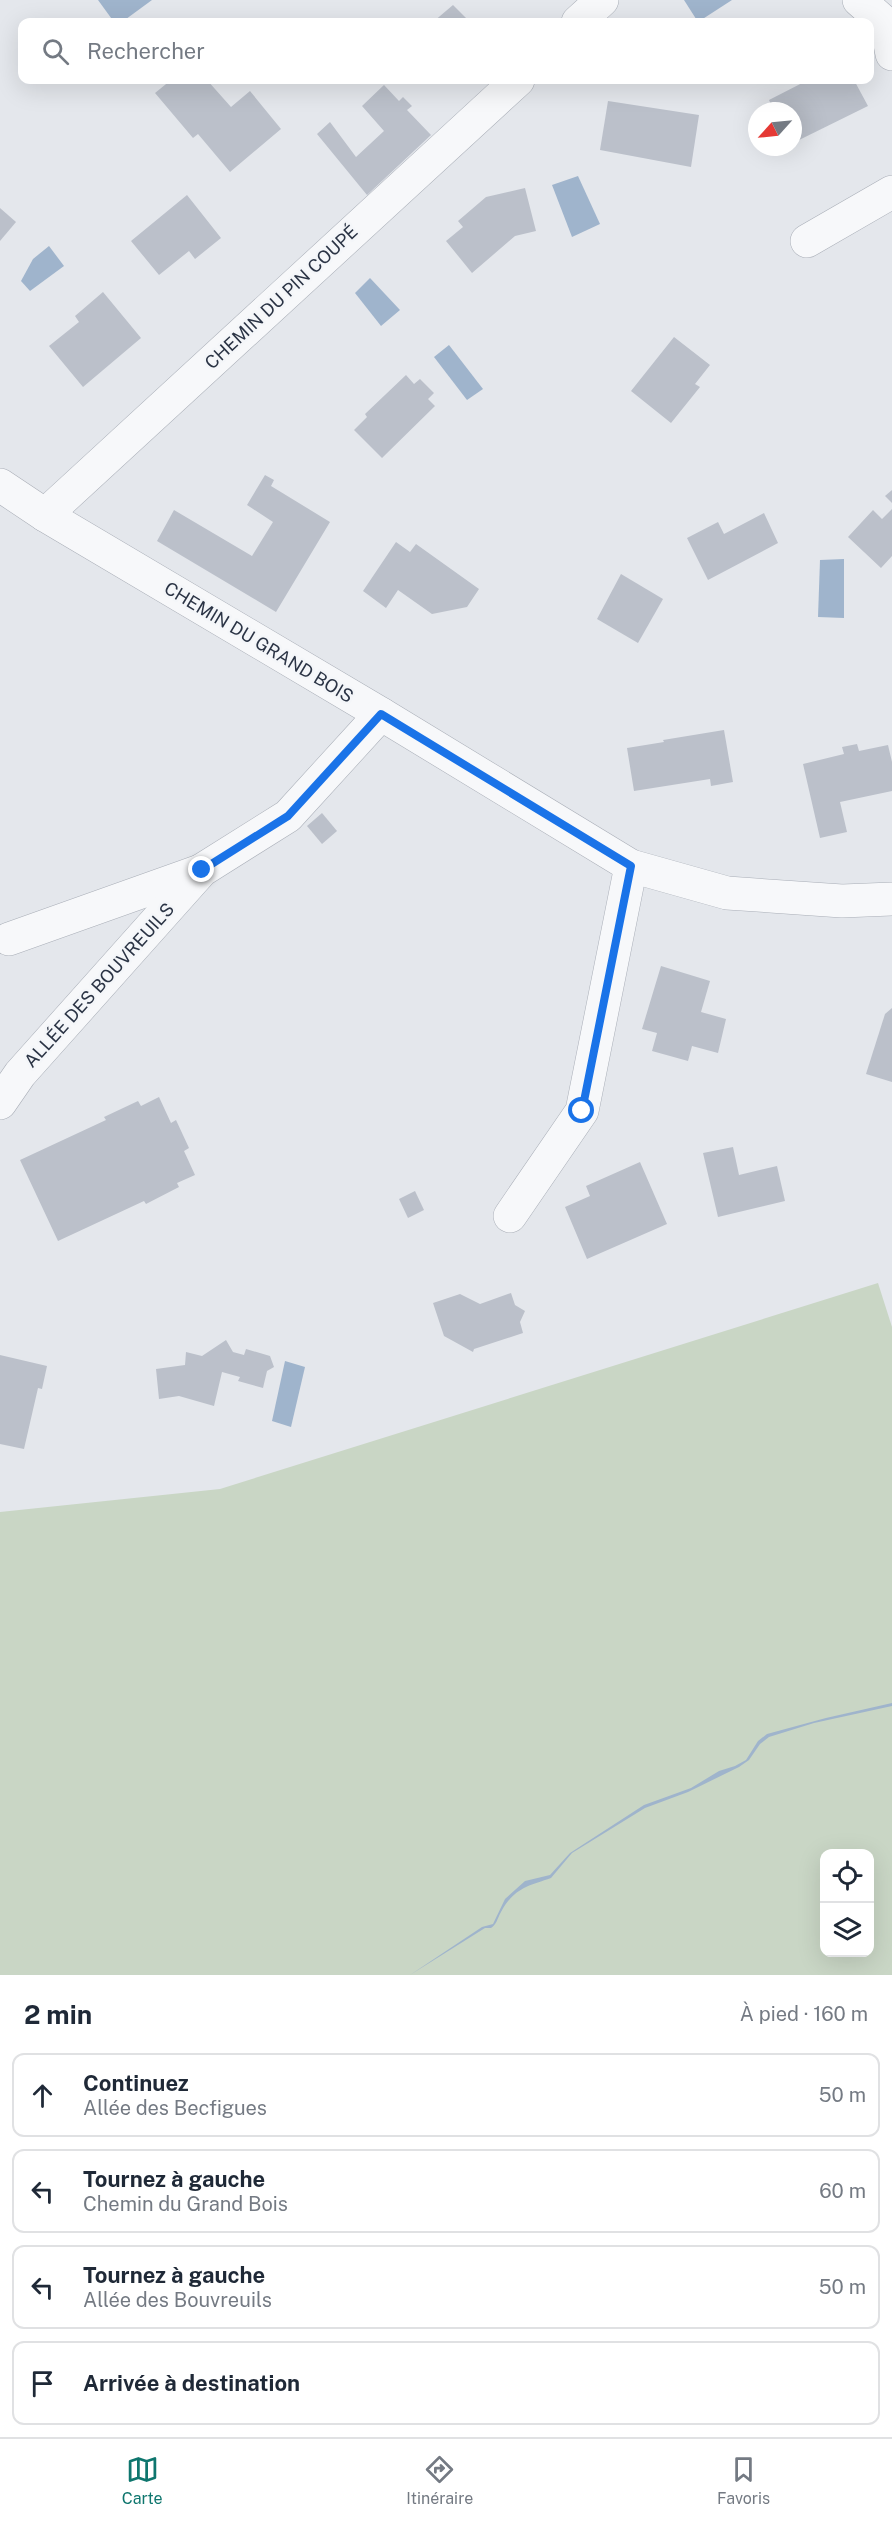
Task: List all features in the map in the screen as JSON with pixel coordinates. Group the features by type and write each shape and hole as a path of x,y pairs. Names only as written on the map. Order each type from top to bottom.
{"street":[{"path":"582,18 602,0"},
{"path":"859,0 886,24 892,54"},
{"name":"CHEMIN DU PIN COUPÉ","path":"45,515 514,84"},
{"path":"807,241 892,192"},
{"name":"CHEMIN DU GRAND BOIS","path":"0,485 45,515 381,714 631,866 728,893 842,901 892,899"},
{"name":"ALLÉE DES BOUVREUILS","path":"9,939 202,870 288,816 381,714"},
{"path":"510,1216 582,1111 631,866"},
{"name":"ALLÉE DES BOUVREUILS","path":"0,1103 20,1074 202,870"}],"green space":[{"path":"878,1283 892,1327 892,1975 0,1975 0,1512 220,1489"}],"water":[{"path":"98,0 152,0 127,18 111,18"},
{"path":"684,0 732,0 704,18 695,18"},
{"path":"578,176 600,224 572,237 552,185"},
{"path":"49,246 64,266 30,291 21,281 33,259"},
{"path":"370,278 400,310 381,326 355,293"},
{"path":"449,345 483,389 467,400 434,357"},
{"path":"844,559 844,618 818,617 820,560"},
{"path":"285,1361 305,1367 291,1427 272,1421"},
{"path":"892,1703 892,1706 814,1723 769,1737 760,1744 749,1760 739,1767 688,1792 645,1808 572,1853 551,1878 516,1893 491,1928 485,1928 410,1975 482,1927 493,1924 505,1899 525,1881 550,1875 570,1853 644,1805 691,1788 719,1771 746,1760 758,1741 767,1734"}],"building":[{"path":"453,5 466,18 438,18"},
{"path":"166,84 211,84 231,107 250,91 281,129 230,172 198,134 193,138 155,93"},
{"path":"800,84 856,84 868,106 802,139 802,102 770,102 769,100"},
{"path":"384,85 399,101 403,97 412,106 407,110 431,135 367,195 317,134 330,122 356,157 384,131 362,106"},
{"path":"608,101 699,115 691,167 600,150"},
{"path":"525,188 536,231 515,236 472,273 446,241 463,227 458,221 486,197"},
{"path":"187,195 221,238 195,259 189,251 159,275 131,241"},
{"path":"0,208 16,222 0,241"},
{"path":"103,292 141,338 83,387 49,346 79,322 75,316"},
{"path":"674,337 710,365 695,384 700,387 671,423 631,391"},
{"path":"406,375 414,384 420,379 434,393 428,399 435,406 382,458 354,430 367,417 365,414"},
{"path":"265,475 274,480 271,486 330,522 276,612 157,541 174,510 252,556 273,522 247,505"},
{"path":"892,490 892,503 885,496"},
{"path":"892,509 892,556 881,568 848,537 873,510 882,519"},
{"path":"764,513 778,543 708,580 687,538 718,522 724,534"},
{"path":"396,542 410,552 416,544 479,589 467,607 432,614 398,590 386,608 363,591"},
{"path":"621,574 663,599 638,643 597,619"},
{"path":"724,730 733,782 711,786 710,779 634,791 627,748"},
{"path":"857,744 859,751 888,745 892,762 892,791 840,802 847,832 820,838 803,764 844,754 842,747"},
{"path":"322,813 337,831 322,844 307,826"},
{"path":"661,966 710,981 701,1012 726,1019 718,1053 692,1046 688,1061 652,1051 657,1033 642,1029"},
{"path":"892,1008 892,1082 866,1074 885,1014"},
{"path":"159,1097 171,1123 176,1120 189,1148 184,1151 195,1175 177,1183 179,1187 146,1204 144,1201 58,1241 20,1160 106,1120 104,1117 138,1101 141,1106"},
{"path":"733,1147 739,1175 777,1166 785,1201 718,1217 703,1153"},
{"path":"640,1162 667,1224 587,1259 565,1207 590,1196 586,1186"},
{"path":"415,1191 424,1210 408,1218 399,1199"},
{"path":"511,1293 515,1305 525,1311 520,1322 523,1333 474,1349 473,1352 444,1336 433,1303 460,1294 480,1304"},
{"path":"226,1340 233,1352 244,1355 246,1349 270,1356 274,1367 267,1371 263,1388 238,1381 240,1377 222,1372 214,1406 179,1396 159,1399 156,1369 185,1365 186,1352 202,1356"},
{"path":"0,1355 47,1366 42,1389 38,1388 24,1449 0,1444"}],"route":[{"path":"202,870 288,816 381,714 631,866 582,1111"}]}
